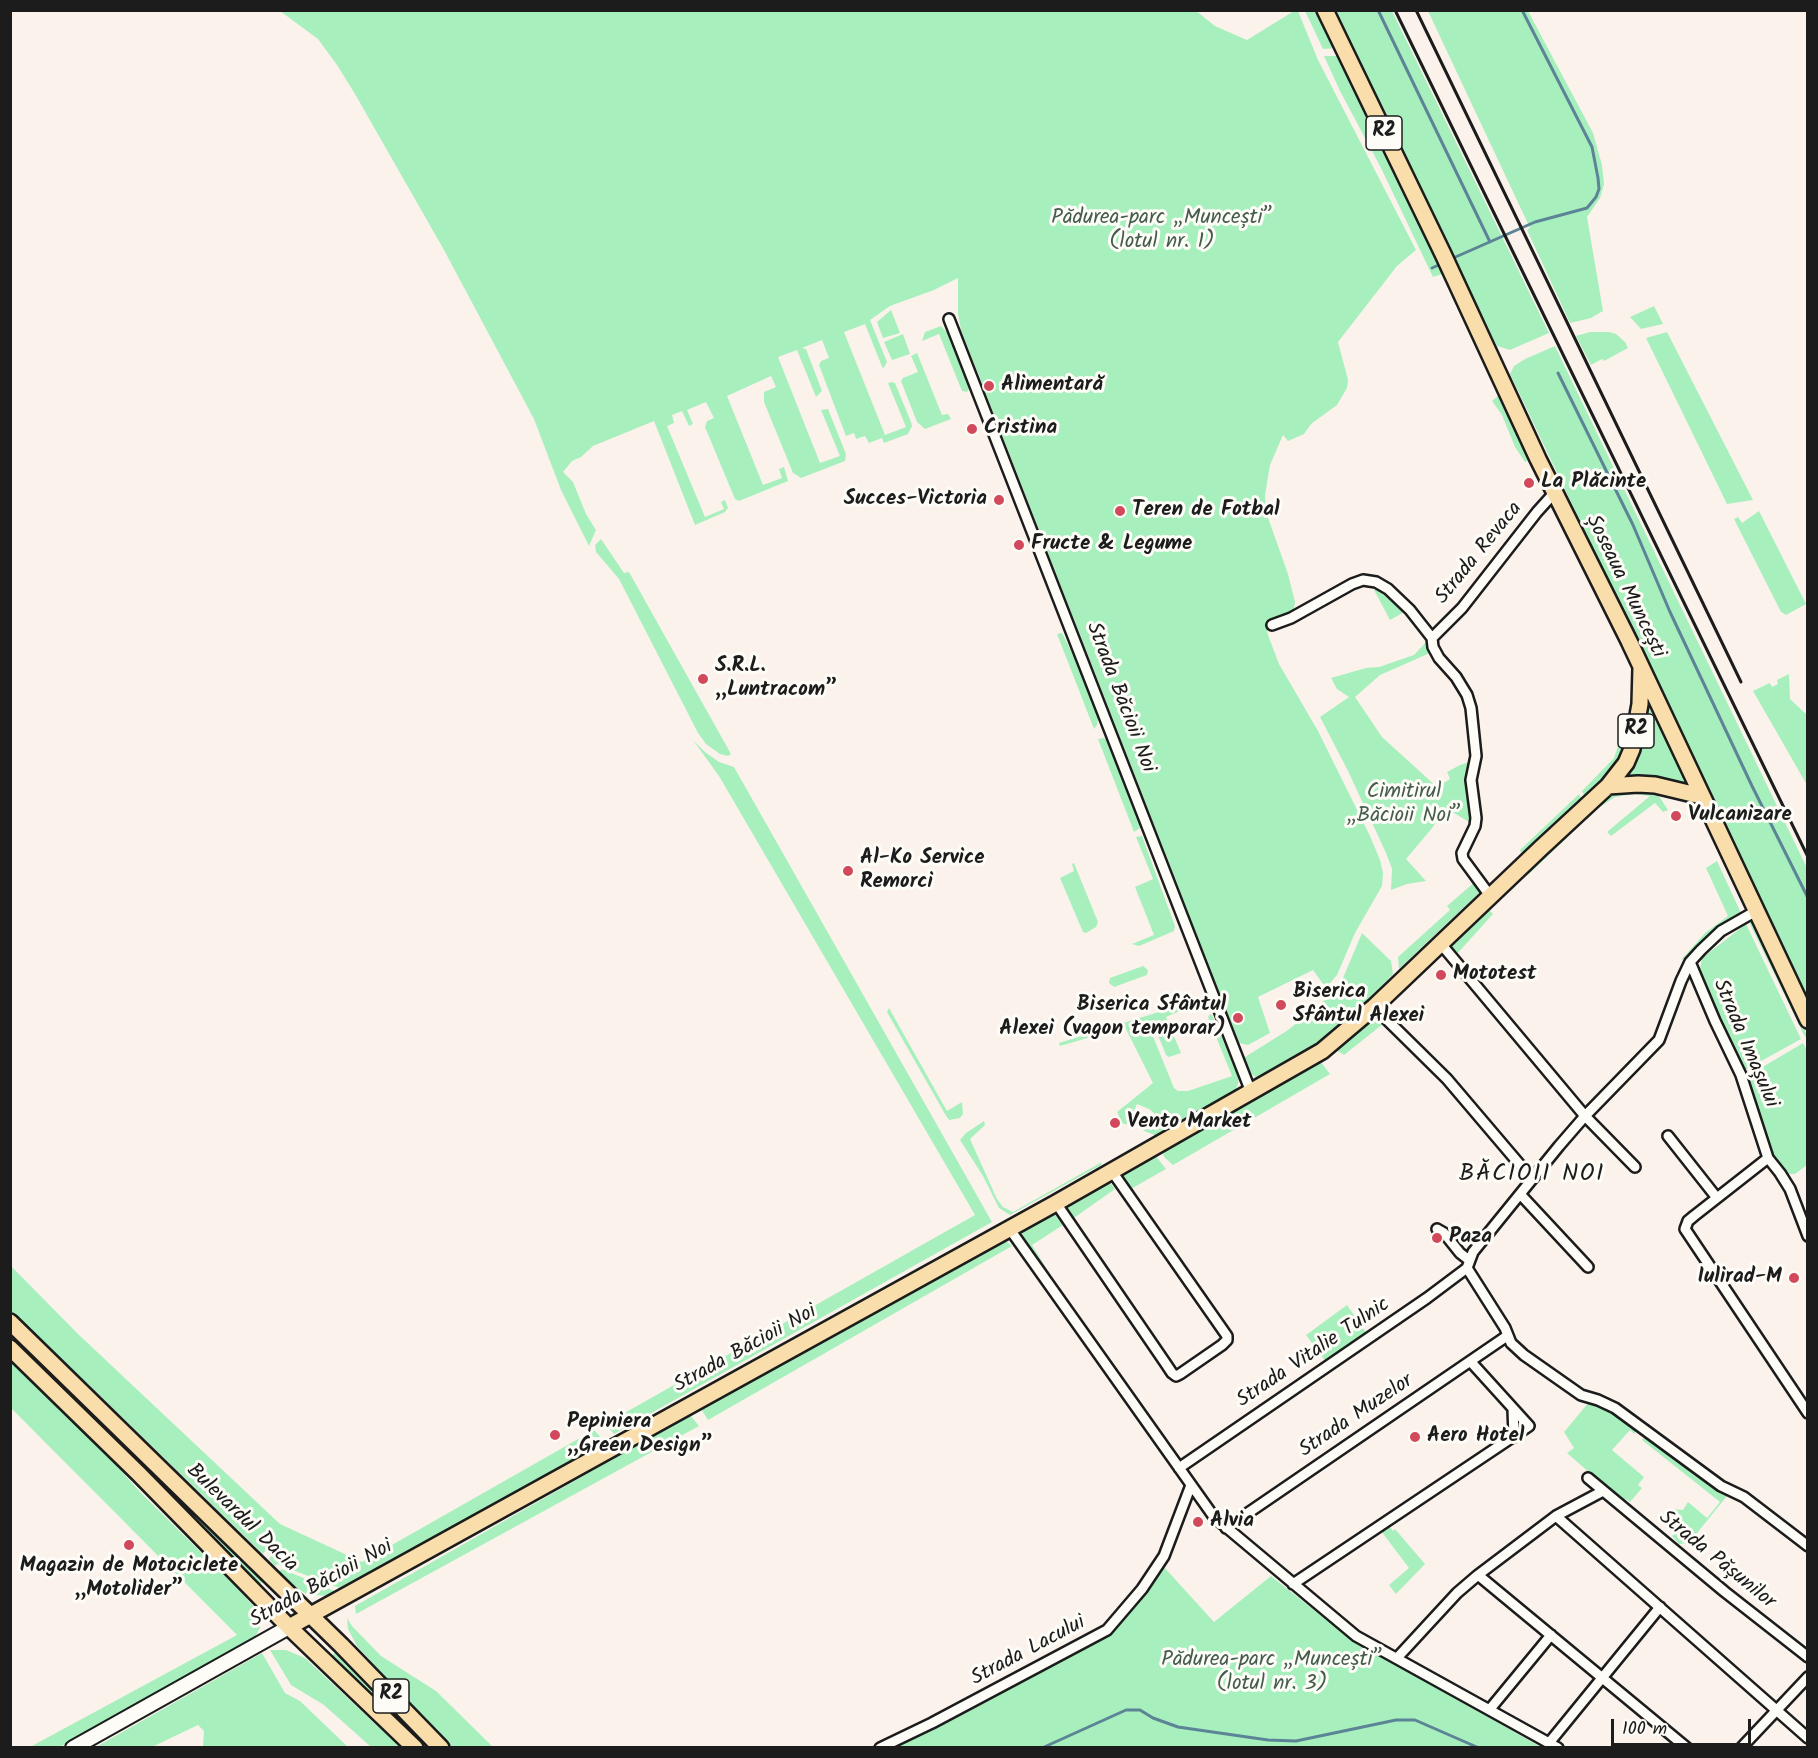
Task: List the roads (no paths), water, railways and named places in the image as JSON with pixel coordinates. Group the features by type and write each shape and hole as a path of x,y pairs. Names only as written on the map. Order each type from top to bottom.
{"main road":[{"name":"Șoseaua Muncești","path":"1325,10 1808,1020"},
{"name":"Strada Băcioii Noi","path":"73,1748 289,1626 1056,1203 1322,1052 1441,944 1608,786 1626,763 1634,739 1640,704 1641,668"},
{"path":"1608,786 1655,785 1701,796"},
{"name":"Bulevardul Dacia","path":"10,1323 310,1615 441,1748"},
{"name":"Bulevardul Dacia","path":"10,1347 289,1626 415,1748"}],"street":[{"name":"Strada Băcioii Noi","path":"949,319 1251,1092"},
{"name":"Strada Revaca","path":"1432,638 1462,608 1555,492"},
{"path":"1272,625 1291,618 1363,580 1376,582 1399,597 1432,638 1433,647 1439,658 1456,677 1467,695 1471,708 1476,756 1471,780 1476,818 1475,826 1462,853 1463,859 1491,897"},
{"path":"1690,962 1721,931 1756,911"},
{"path":"1441,944 1585,1116 1635,1167"},
{"name":"Strada Vitalie Tulnic","path":"1179,1468 1427,1298 1468,1264 1473,1252 1585,1116 1659,1041 1690,962"},
{"name":"Strada Imașului","path":"1690,962 1741,1075 1768,1158 1790,1189 1808,1236"},
{"path":"1374,1006 1447,1079 1532,1179"},
{"path":"1668,1136 1717,1198"},
{"path":"1768,1158 1688,1221 1684,1229 1706,1258 1808,1413"},
{"path":"1056,1203 1172,1374 1176,1376 1180,1374 1222,1345 1227,1340 1227,1336 1111,1170"},
{"path":"1520,1194 1588,1267"},
{"path":"1009,1228 1214,1517 1356,1636 1554,1745 1602,1677 1660,1607"},
{"path":"1437,1229 1444,1233 1468,1264 1505,1328 1507,1336 1524,1355 1581,1395 1615,1408 1721,1486 1744,1497 1808,1546"},
{"name":"Strada Muzelor","path":"1226,1528 1507,1336"},
{"path":"1293,1584 1529,1426 1471,1362"},
{"path":"1513,1409 1514,1437"},
{"name":"Strada Pășunilor","path":"1588,1478 1725,1592 1808,1657"},
{"name":"Strada Lacului","path":"880,1748 932,1724 1107,1630 1142,1589 1164,1556 1191,1485"},
{"path":"1397,1658 1457,1593 1478,1575 1556,1516 1603,1491"},
{"path":"1556,1516 1808,1737"},
{"path":"1478,1575 1687,1748"},
{"path":"1490,1709 1551,1635"},
{"path":"1741,1748 1808,1677"}],"waterway":[{"path":"1378,10 1490,242"},
{"path":"1451,259 1535,222 1587,208 1599,189 1592,147 1522,10"},
{"path":"1432,268 1443,263"},
{"path":"1558,373 1633,525 1670,612 1752,786 1808,898"},
{"path":"1042,1748 1126,1710 1140,1710 1153,1718 1178,1727 1268,1740 1296,1741 1396,1720 1415,1720 1479,1748"}],"railway":[{"path":"1395,10 1808,857"},
{"path":"1416,10 1741,682"}],"place":[{"name":"Alimentară","path":"989,386"},
{"name":"Cristina","path":"972,429"},
{"name":"La Plăcinte","path":"1529,483"},
{"name":"Succes-Victoria","path":"999,500"},
{"name":"Teren de Fotbal","path":"1120,511"},
{"name":"Fructe & Legume","path":"1019,545"},
{"name":"S.R.L. „Luntracom”","path":"703,679"},
{"name":"Vulcanizare","path":"1676,816"},
{"name":"Al-Ko Service Remorci","path":"848,871"},
{"name":"Mototest","path":"1441,975"},
{"name":"Biserica Sfântul Alexei","path":"1281,1005"},
{"name":"Biserica Sfântul Alexei (vagon temporar)","path":"1238,1018"},
{"name":"Vento Market","path":"1115,1123"},
{"name":"Paza","path":"1437,1238"},
{"name":"Iulirad-M","path":"1794,1278"},
{"name":"Pepiniera „Green Design”","path":"555,1435"},
{"name":"Aero Hotel","path":"1415,1437"},
{"name":"Alvia","path":"1198,1522"},
{"name":"Magazin de Motociclete „Motolider”","path":"129,1545"}],"district":[{"name":"BĂCIOII NOI","path":"1532,1176"}],"park label":[{"name":"Pădurea-parc „Muncești” (lotul nr. 1)","path":"1162,231"},
{"name":"Cimitirul „Băcioii Noi”","path":"1404,805"},
{"name":"Pădurea-parc „Muncești” (lotul nr. 3)","path":"1272,1673"}]}
